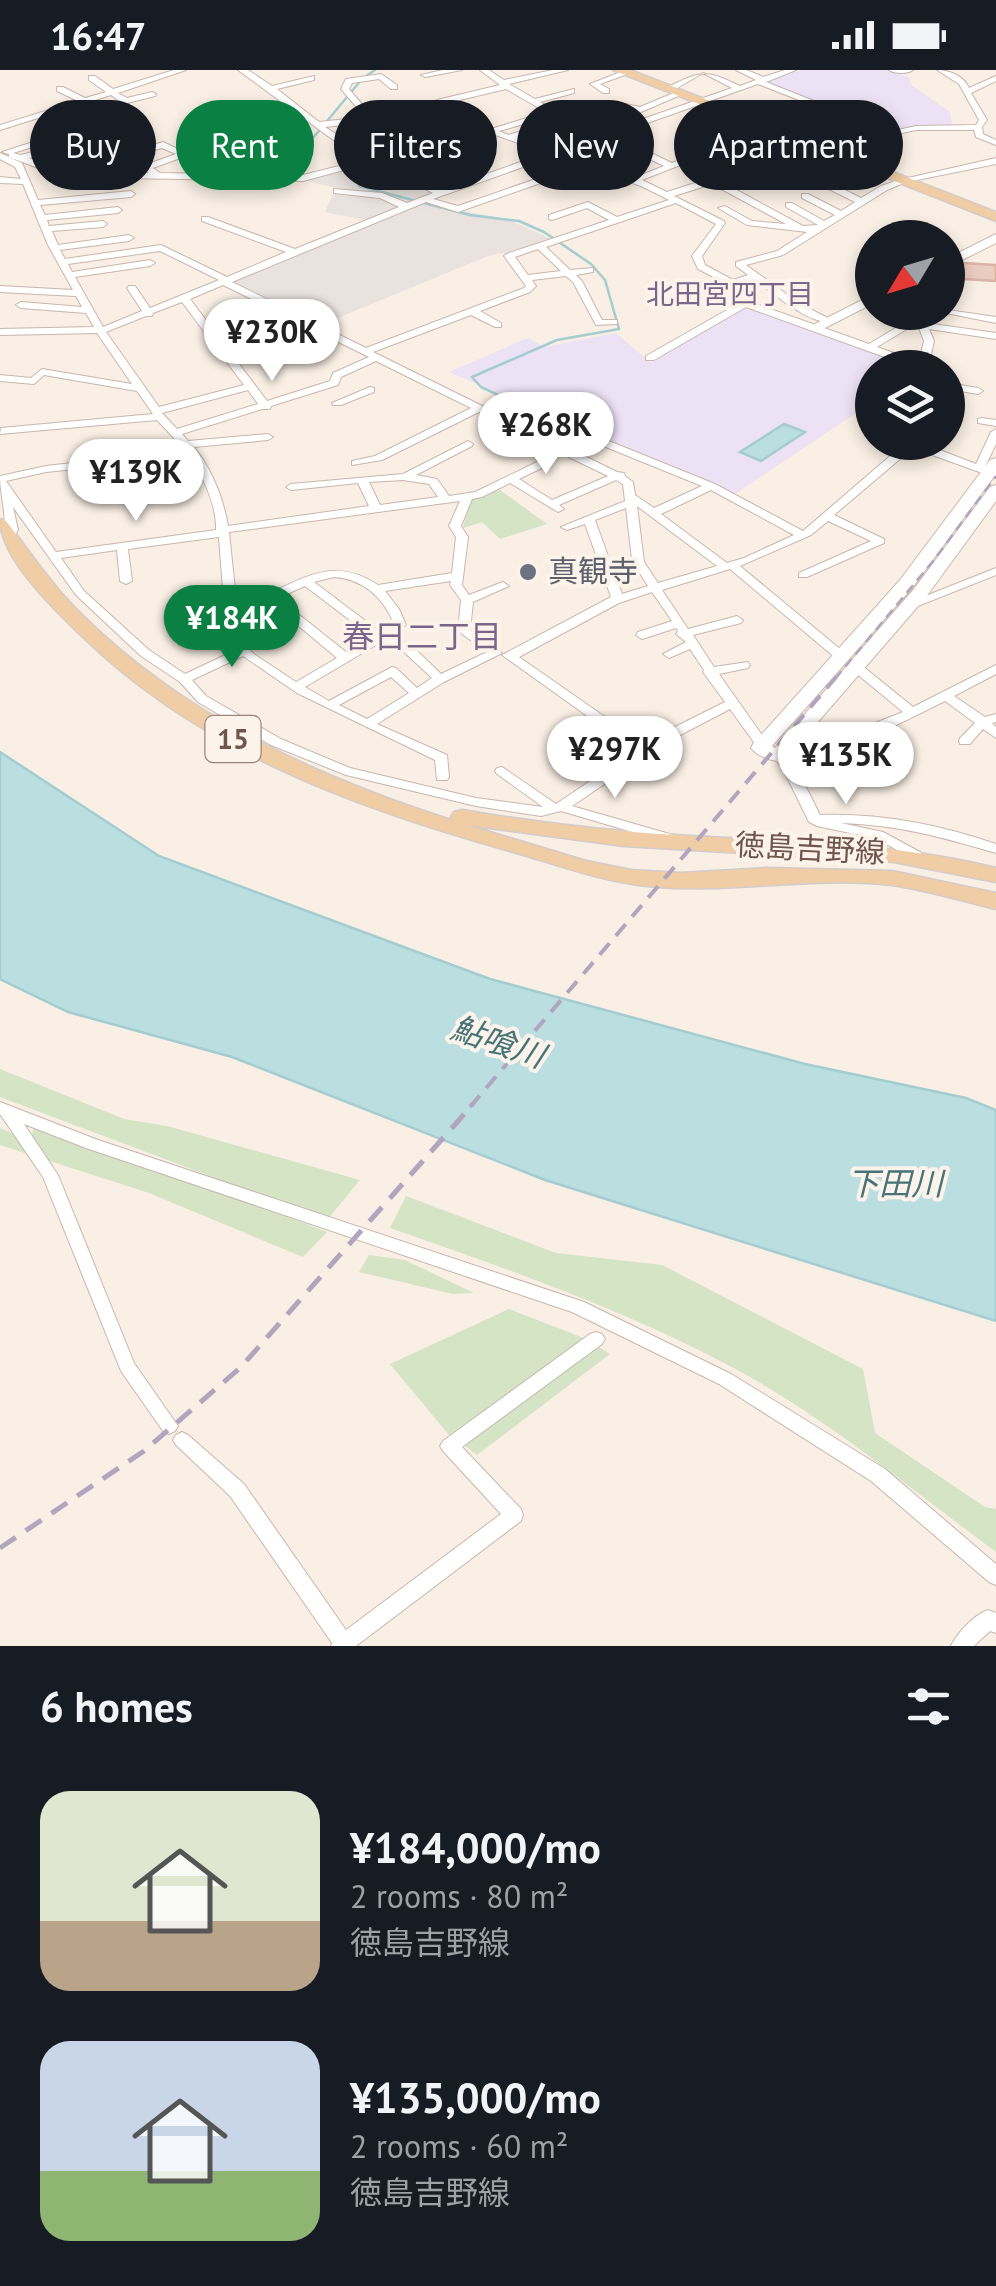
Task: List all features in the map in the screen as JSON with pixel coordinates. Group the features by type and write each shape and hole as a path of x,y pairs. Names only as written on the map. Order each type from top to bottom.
{"main road":[{"path":"621,77 704,100"},
{"path":"903,178 996,214"},
{"name":"徳島吉野線","path":"4,530 55,598 122,660 216,729 280,764 384,804 610,874 676,882 778,875 892,878 996,901"},
{"name":"徳島吉野線","path":"384,804 576,835 834,846 915,856 996,875"}],"street":[{"path":"88,100 182,70"},
{"path":"242,70 304,110 334,137"},
{"path":"426,75 458,70"},
{"path":"484,70 529,100"},
{"path":"447,100 564,70"},
{"path":"738,70 808,100"},
{"path":"704,100 792,70"},
{"path":"892,70 908,70"},
{"path":"903,131 984,125 962,83 941,70"},
{"path":"654,103 700,71 738,88"},
{"path":"352,100 347,94 349,81 381,76 394,87"},
{"path":"92,78 121,102 152,94"},
{"path":"268,90 311,78"},
{"path":"966,92 996,78"},
{"path":"60,89 83,100"},
{"path":"540,100 570,92"},
{"path":"979,112 996,110"},
{"path":"0,128 30,118"},
{"path":"318,125 334,123"},
{"path":"497,126 517,137"},
{"path":"507,132 517,128"},
{"path":"978,128 980,135 996,143"},
{"path":"497,131 517,130"},
{"path":"1,156 30,145"},
{"path":"20,158 30,155"},
{"path":"1,156 30,162"},
{"path":"1,156 19,165 55,248 100,330 138,388 204,466 231,587 228,636 243,651 298,686 442,758 442,776"},
{"path":"954,156 968,167"},
{"path":"654,158 669,165"},
{"path":"876,350 820,324 739,264 780,254 862,202 908,180 996,161"},
{"path":"654,172 674,163"},
{"path":"0,332 100,330 149,314 440,192 517,166"},
{"path":"156,174 176,174"},
{"path":"0,180 26,182"},
{"path":"329,203 338,189 382,196 405,206"},
{"path":"424,199 458,209 517,189"},
{"path":"436,190 440,192"},
{"path":"652,190 721,224 697,256 701,266 732,283"},
{"path":"175,432 315,390 370,355 470,310 527,290 532,286 508,256 618,221 691,190"},
{"path":"730,190 802,229"},
{"path":"836,190 862,202"},
{"path":"35,203 131,194"},
{"path":"807,200 842,215"},
{"path":"552,218 588,205 618,221"},
{"path":"789,205 823,228"},
{"path":"722,208 750,223 823,228"},
{"path":"44,224 118,210"},
{"path":"206,219 294,252"},
{"path":"44,224 103,224"},
{"path":"965,254 996,238"},
{"path":"55,248 122,241"},
{"path":"540,247 569,272 599,323 614,322"},
{"path":"63,262 161,248 370,355 620,475 628,482 638,562 652,589 767,750 788,764 814,819 828,827 878,835 915,856"},
{"path":"27,297 150,264"},
{"path":"527,278 590,270"},
{"path":"733,310 714,294 754,276"},
{"path":"0,280 75,284"},
{"path":"132,288 149,314"},
{"path":"0,289 89,310"},
{"path":"185,299 266,407"},
{"path":"650,358 745,304 820,324 855,307"},
{"path":"470,310 498,325"},
{"path":"965,315 996,320"},
{"path":"271,340 314,326"},
{"path":"965,329 996,336"},
{"path":"870,348 901,330"},
{"path":"23,368 138,388"},
{"path":"0,378 34,381 42,372"},
{"path":"1,431 158,414 251,386"},
{"path":"965,389 978,391"},
{"path":"315,390 341,406 370,390"},
{"path":"356,463 479,408"},
{"path":"982,421 996,423"},
{"path":"532,434 553,422 711,486 803,534"},
{"path":"767,750 909,605 992,474 996,432"},
{"path":"1,482 46,468 268,438"},
{"path":"56,555 467,496 542,464 548,442"},
{"path":"406,477 468,444"},
{"path":"401,446 434,462"},
{"path":"348,452 376,509"},
{"path":"512,656 618,599 729,566 803,534 890,460"},
{"path":"960,460 992,474"},
{"path":"110,462 110,486"},
{"path":"849,662 992,474"},
{"path":"511,479 555,507 620,475"},
{"path":"291,487 406,477 433,481 446,500"},
{"path":"1,482 12,530 4,530"},
{"path":"1,482 56,555 59,568 100,615 184,680 202,700 216,729"},
{"path":"654,513 711,486"},
{"path":"467,496 455,526 462,537 456,584 466,600 464,632 496,653 512,656 601,720"},
{"path":"630,499 729,566 910,711"},
{"path":"567,527 630,499"},
{"path":"804,575 880,541 826,516"},
{"path":"589,519 618,599"},
{"path":"122,546 126,581"},
{"path":"606,566 638,562"},
{"path":"298,686 345,658 400,625 395,609 353,572 337,571 270,597 345,658"},
{"path":"909,605 996,571"},
{"path":"377,590 457,576"},
{"path":"307,582 380,637 407,648 440,678"},
{"path":"466,600 503,586"},
{"path":"642,635 683,634 737,620"},
{"path":"669,654 683,634"},
{"path":"184,680 243,651"},
{"path":"370,724 440,678 496,653"},
{"path":"122,660 167,670"},
{"path":"710,672 744,665"},
{"path":"767,750 816,750 946,696 996,669"},
{"path":"332,704 392,671 417,694"},
{"path":"946,696 989,720 996,734"},
{"path":"202,700 276,742 346,771 476,802 551,809 609,828 653,832 679,842"},
{"path":"551,809 660,740 732,704"},
{"path":"965,740 989,720"},
{"path":"502,770 551,809"},
{"path":"814,819 894,819 942,829 996,850"},
{"path":"4,1110 50,1175 127,1366 176,1433 238,1490 344,1645 514,1515 449,1446 596,1339"},
{"path":"4,1110 404,1252 578,1307 725,1379 878,1475 996,1576"},
{"path":"960,1646 988,1619 996,1624"}],"shaded area":[{"path":"801,70 889,70 910,78 911,85 950,112 952,126 903,133 903,100 811,100 764,82"},
{"path":"334,173 334,188 314,183 314,179"},
{"path":"335,190 434,190 438,192 417,201 509,220 556,241 488,256 318,326 232,281 370,221 325,212"},
{"path":"744,306 868,350 855,350 855,413 735,494 449,372 528,338 545,347 616,333 651,363"}],"green space":[{"path":"500,490 547,524 500,539 482,522 463,528 471,498"},
{"path":"0,1069 124,1119 167,1126 360,1180 327,1220 0,1097"},
{"path":"0,1128 30,1141 34,1128 187,1178 327,1232 303,1257 149,1193 0,1145"},
{"path":"406,1196 556,1253 662,1265 863,1369 875,1433 985,1507 996,1509 996,1552 832,1429 728,1365 604,1307 390,1228"},
{"path":"369,1255 405,1260 474,1293 453,1294 359,1272"},
{"path":"509,1309 586,1339 449,1435 390,1364"},
{"path":"597,1346 610,1354 477,1455 461,1443"}],"water":[{"path":"784,424 805,432 761,461 740,452"},
{"name":"下田川","path":"0,752 159,856 490,979 805,1064 966,1098 996,1110 996,1321 545,1180 232,1057 68,1012 0,979"}],"building":[{"path":"965,263 996,265 996,281 965,279"}],"waterway":[{"path":"314,137 362,79 375,70"},
{"path":"374,190 470,215 519,221 544,232 591,264 605,280 619,329 557,340 472,377 481,387 548,418"}],"railway":[{"path":"835,679 934,560 996,476"},
{"path":"470,1107 837,676"},
{"path":"0,1548 144,1451 241,1367 473,1104"}],"place":[{"name":"真観寺","path":"528,572"}],"district":[{"name":"北田宮四丁目","path":"730,294"},
{"name":"春日二丁目","path":"422,637"}],"water label":[{"name":"鮎喰川","path":"498,1042"}]}
